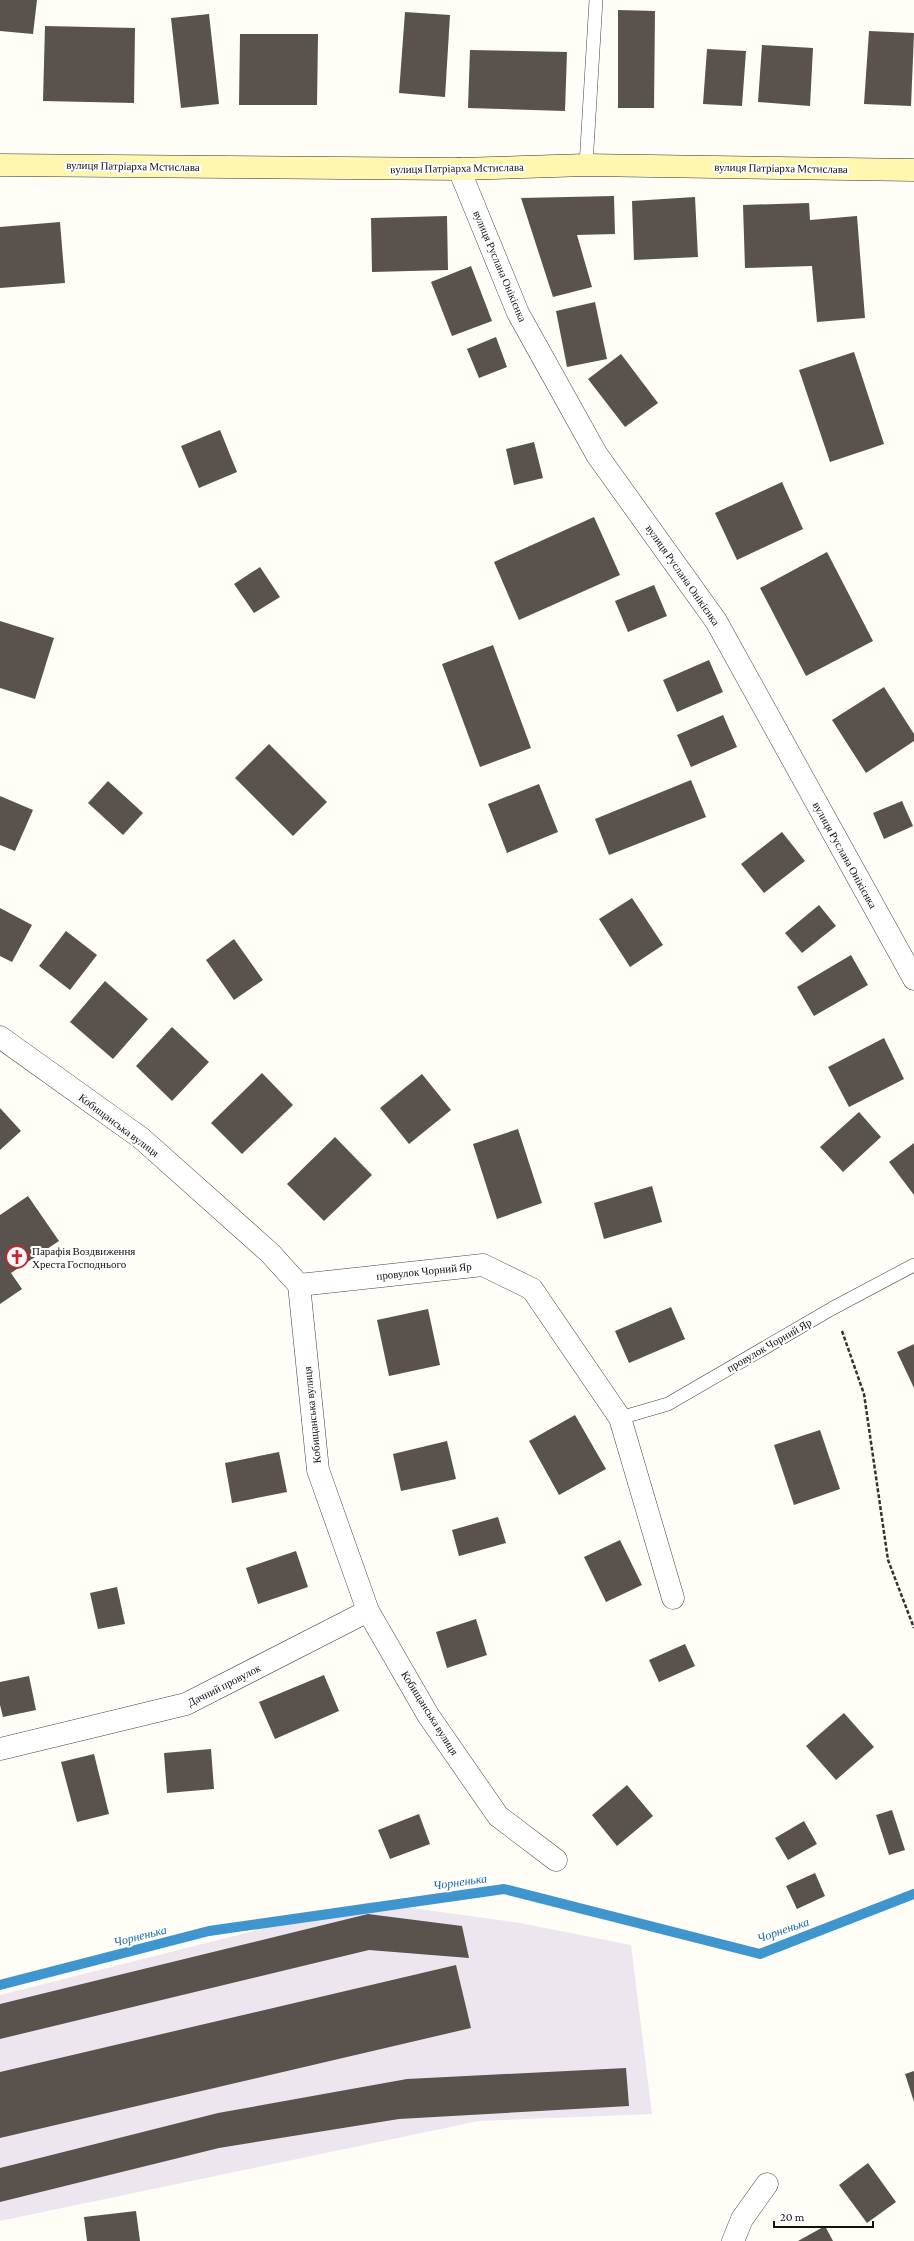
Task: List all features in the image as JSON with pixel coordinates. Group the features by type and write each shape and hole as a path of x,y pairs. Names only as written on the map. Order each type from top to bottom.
{"main road":[{"name":"вулиця Патріарха Мстислава","path":"0,165 459,169 586,165 914,170"}],"street":[{"name":"вулиця Руслана Онікієнка","path":"459,169 518,313 590,441 716,621 914,979"},
{"name":"Кобищанська вулиця","path":"0,1037 140,1138 270,1253 299,1285 318,1470 368,1611 428,1715 498,1816 556,1860"},
{"name":"провулок Чорний Яр","path":"299,1285 483,1264 532,1289 620,1418 672,1598"},
{"name":"Дачний провулок","path":"0,1749 186,1704 368,1611"},
{"path":"733,2241 742,2219 767,2184"}],"lane":[{"path":"586,165 596,0"},
{"name":"провулок Чорний Яр","path":"620,1418 668,1404 833,1308 914,1265"}],"path":[{"path":"833,1308 864,1394 888,1560 914,1628"}],"shaded area":[{"path":"369,1902 520,1923 631,1945 652,2114 479,2121 0,2221 0,1995"}],"building":[{"path":"0,0 37,0 33,34 0,31"},
{"path":"618,10 655,11 654,108 618,108"},
{"path":"405,12 450,15 445,97 399,93"},
{"path":"209,14 219,104 181,108 171,18"},
{"path":"45,26 135,28 134,103 43,101"},
{"path":"869,31 914,33 911,106 864,104"},
{"path":"240,34 318,34 317,105 239,105"},
{"path":"762,45 813,48 810,106 758,102"},
{"path":"707,49 746,51 742,106 703,104"},
{"path":"470,50 567,52 565,111 468,108"},
{"path":"614,196 615,234 577,235 592,287 553,297 521,198"},
{"path":"695,197 698,257 634,260 632,201"},
{"path":"809,203 810,220 857,216 865,318 817,322 812,266 745,268 743,205"},
{"path":"447,216 448,270 372,272 371,218"},
{"path":"60,222 65,283 0,288 0,227"},
{"path":"471,266 492,321 452,336 431,282"},
{"path":"595,302 607,359 567,367 556,311"},
{"path":"496,337 507,367 479,378 467,349"},
{"path":"854,352 884,444 830,462 799,370"},
{"path":"621,354 658,403 625,427 588,379"},
{"path":"220,430 237,472 199,488 181,446"},
{"path":"534,442 543,478 514,485 506,449"},
{"path":"782,482 803,529 737,560 715,513"},
{"path":"594,517 620,575 519,620 494,562"},
{"path":"827,552 873,641 806,676 760,588"},
{"path":"260,567 280,597 254,613 234,584"},
{"path":"654,585 667,616 628,632 615,601"},
{"path":"0,621 54,638 35,699 0,688"},
{"path":"493,645 531,748 480,767 442,664"},
{"path":"709,660 723,692 677,712 663,680"},
{"path":"884,687 914,734 914,741 866,773 832,720"},
{"path":"723,715 737,747 691,767 677,735"},
{"path":"269,744 327,802 293,836 235,778"},
{"path":"691,780 706,817 609,855 595,819"},
{"path":"108,781 143,813 123,835 88,803"},
{"path":"539,784 558,832 507,853 488,804"},
{"path":"0,796 33,810 15,851 0,845"},
{"path":"902,801 913,826 884,839 873,813"},
{"path":"782,832 805,861 764,893 741,864"},
{"path":"632,898 663,945 630,967 599,919"},
{"path":"819,905 836,926 802,953 785,933"},
{"path":"0,908 32,925 12,962 0,956"},
{"path":"66,931 97,955 70,990 39,966"},
{"path":"234,939 263,980 234,1000 206,960"},
{"path":"851,955 868,985 814,1016 797,987"},
{"path":"105,981 148,1019 113,1059 70,1022"},
{"path":"172,1027 209,1062 172,1101 136,1066"},
{"path":"884,1038 904,1079 849,1107 828,1067"},
{"path":"262,1073 293,1105 242,1154 211,1123"},
{"path":"422,1074 451,1110 409,1144 380,1108"},
{"path":"0,1108 21,1131 0,1150"},
{"path":"859,1112 881,1137 843,1172 820,1147"},
{"path":"518,1129 542,1203 497,1219 473,1144"},
{"path":"335,1137 372,1175 324,1221 287,1184"},
{"path":"914,1143 914,1195 889,1162"},
{"path":"652,1186 662,1222 604,1239 594,1203"},
{"name":"Парафія Воздвиження Хреста Господнього","path":"28,1196 59,1241 11,1273 22,1289 0,1304 0,1215"},
{"path":"671,1307 685,1339 629,1363 615,1331"},
{"path":"428,1309 440,1365 389,1376 377,1320"},
{"path":"914,1344 914,1388 897,1352"},
{"path":"575,1415 606,1469 559,1495 529,1441"},
{"path":"820,1430 840,1489 794,1505 774,1445"},
{"path":"447,1441 456,1479 401,1491 393,1454"},
{"path":"279,1452 287,1492 232,1503 225,1463"},
{"path":"498,1517 506,1543 459,1556 452,1530"},
{"path":"620,1540 642,1585 606,1602 584,1557"},
{"path":"296,1551 308,1587 258,1604 246,1568"},
{"path":"117,1587 125,1624 98,1629 90,1593"},
{"path":"476,1619 487,1655 447,1668 436,1632"},
{"path":"685,1644 695,1666 659,1682 649,1660"},
{"path":"324,1675 339,1711 275,1739 259,1702"},
{"path":"29,1676 36,1710 3,1717 0,1705 0,1682"},
{"path":"844,1713 874,1747 836,1780 806,1746"},
{"path":"211,1749 214,1789 167,1793 164,1753"},
{"path":"94,1754 109,1814 77,1822 61,1762"},
{"path":"627,1785 653,1816 617,1846 592,1815"},
{"path":"892,1810 905,1850 889,1855 876,1815"},
{"path":"419,1814 430,1844 390,1859 378,1830"},
{"path":"804,1821 817,1844 788,1860 775,1838"},
{"path":"815,1873 825,1896 797,1909 786,1886"},
{"path":"368,1914 462,1926 469,1958 369,1950 0,2039 0,2004"},
{"path":"456,1965 471,2028 0,2138 0,2072"},
{"path":"626,2068 629,2106 399,2119 219,2148 0,2202 0,2168 218,2113 407,2079"},
{"path":"914,2071 914,2102 905,2074"},
{"path":"868,2163 896,2202 867,2223 839,2185"},
{"path":"136,2211 140,2241 87,2241 84,2217"},
{"path":"825,2226 833,2241 798,2241"}],"waterway":[{"name":"Чорненька","path":"0,1985 209,1931 504,1889 760,1954 914,1894"}],"place":[{"name":"Парафія Воздвиження Хреста Господнього","path":"17,1257"}]}
